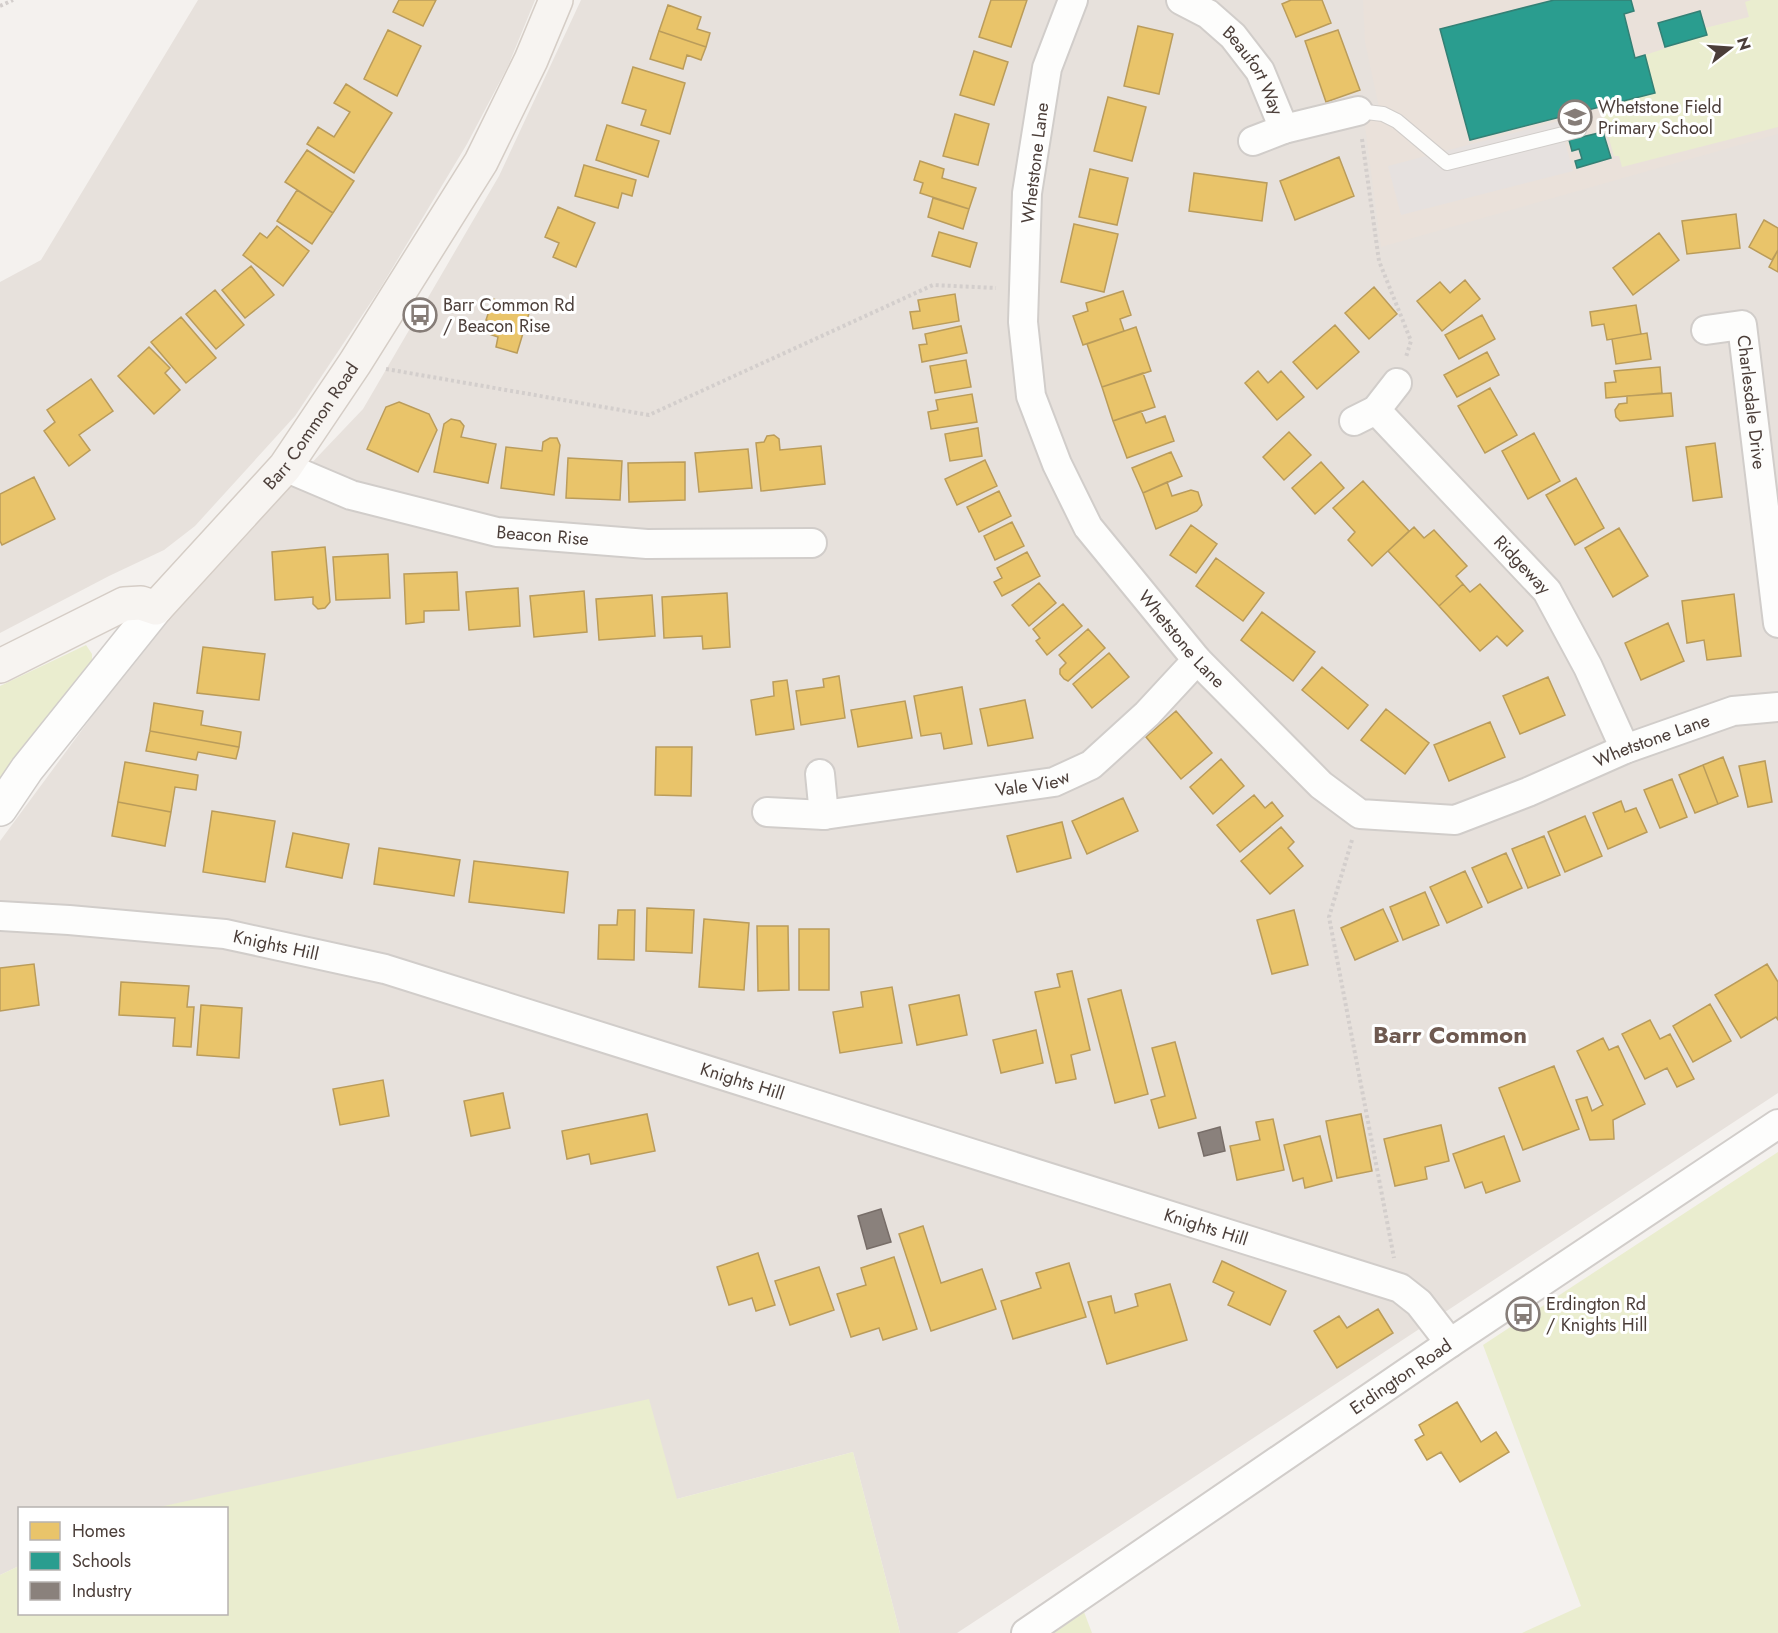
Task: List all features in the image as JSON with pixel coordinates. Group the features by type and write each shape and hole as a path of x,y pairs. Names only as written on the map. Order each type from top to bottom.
{"main road":[{"name":"Barr Common Road","path":"156,609 285,467 356,363 481,162 531,60 556,0"},
{"path":"0,666 124,604 141,603 156,609"}],"street":[{"name":"Whetstone Lane","path":"1073,0 1047,68 1027,193 1023,322 1031,396 1056,464 1088,527 1197,660 1321,785 1360,814 1455,820 1528,792 1625,749 1733,711 1778,707"},
{"name":"Beaufort Way","path":"1180,0 1208,14 1233,36 1260,71 1284,129"},
{"name":"Beaufort Way","path":"1254,141 1284,129 1358,111"},
{"name":"Charlesdale Drive","path":"1706,330 1742,325 1778,623"},
{"name":"Ridgeway","path":"1397,383 1365,415 1547,591 1588,667 1625,749"},
{"name":"Beacon Rise","path":"285,467 351,495 497,532 647,544 812,543"},
{"name":"Barr Common Road","path":"0,809 27,769 156,609"},
{"name":"Vale View","path":"766,813 824,815 1054,782 1091,765 1147,714 1197,660"},
{"path":"820,774 824,815"},
{"name":"Knights Hill","path":"0,916 225,934 385,969 1400,1288 1419,1303 1450,1343"},
{"name":"Erdington Road","path":"1026,1633 1450,1343 1778,1124"}],"lane":[{"path":"1358,111 1383,114 1397,121 1446,163 1579,130"}],"path":[{"path":"0,6 13,0"},
{"path":"1358,111 1379,261 1412,341 1397,383"},
{"path":"356,363 649,415 933,285 1024,289"},
{"path":"1360,814 1329,916 1400,1288"}],"shaded area":[{"path":"198,0 535,0 508,66 467,144 381,287 295,416 195,526 164,550 0,633 0,282 41,260"},
{"path":"581,0 1778,0 1778,1093 957,1633 900,1633 853,1452 677,1499 213,1507 18,1507 18,1566 0,1575 0,841 166,616 363,409 499,176"},
{"name":"Whetstone Field Primary School","path":"1363,0 1778,0 1778,134 1381,247 1365,126 1379,107 1365,42"},
{"path":"1559,121 1573,171 1401,215 1388,166"}],"green space":[{"path":"1778,0 1778,127 1622,167 1619,156 1614,156 1600,107 1655,93 1645,55 1706,35 1705,28 1749,17 1745,2"},
{"path":"86,645 92,654 92,662 0,781 0,686"},
{"path":"1778,1152 1778,1633 1522,1633 1581,1606 1483,1345"},
{"path":"649,1399 677,1499 853,1452 900,1633 0,1633 0,1575 18,1566 18,1615 228,1615 228,1507 160,1507"},
{"path":"1084,1612 1092,1633 1054,1633"}],"building: Homes":[{"path":"399,0 436,0 423,26 393,12"},
{"path":"991,0 1027,0 1011,47 979,37"},
{"path":"1291,0 1322,0 1331,23 1296,37 1282,4"},
{"path":"668,5 701,17 697,29 710,33 706,47 659,31"},
{"path":"1138,26 1173,34 1159,94 1124,86"},
{"path":"388,30 421,46 397,96 364,79"},
{"path":"1338,30 1360,90 1326,102 1305,41"},
{"path":"659,31 706,47 701,60 687,55 683,69 650,59"},
{"path":"974,51 1008,62 994,105 960,95"},
{"path":"633,67 685,83 670,134 641,125 646,110 622,103"},
{"path":"346,84 392,113 354,173 307,144 318,127 334,137 350,112 334,103"},
{"path":"1108,97 1146,107 1132,161 1094,151"},
{"path":"955,114 989,124 978,165 943,156"},
{"path":"607,125 659,141 648,177 596,160"},
{"path":"307,150 354,181 333,213 285,182"},
{"path":"1339,157 1354,196 1295,220 1280,181"},
{"path":"920,161 944,169 942,178 976,188 969,209 920,193 923,183 914,180"},
{"path":"584,165 636,180 632,196 622,193 618,208 575,196"},
{"path":"1090,169 1128,178 1117,225 1079,217"},
{"path":"1194,173 1267,183 1262,221 1189,211"},
{"path":"297,190 333,213 312,244 277,221"},
{"path":"933,198 969,209 963,229 928,217"},
{"path":"558,207 595,223 576,267 553,257 559,243 545,237"},
{"path":"1736,214 1740,248 1687,254 1682,221"},
{"path":"1764,220 1778,228 1778,250 1772,260 1749,247"},
{"path":"1074,224 1118,234 1104,292 1061,282"},
{"path":"277,226 309,251 283,286 243,255 260,233 267,238"},
{"path":"939,232 977,243 970,267 932,256"},
{"path":"1659,233 1679,260 1633,295 1613,268"},
{"path":"1778,250 1778,272 1769,267"},
{"path":"251,266 274,295 245,318 222,290"},
{"path":"1465,280 1480,299 1442,331 1417,301 1440,282 1450,293"},
{"path":"1374,287 1397,314 1369,339 1345,313"},
{"path":"215,290 244,325 216,349 186,314"},
{"path":"1123,291 1131,315 1120,319 1124,331 1083,345 1073,316 1088,311 1086,303"},
{"path":"955,294 959,321 913,329 910,312 920,311 918,300"},
{"path":"493,299 530,310 517,353 496,347 498,337 489,334 493,322 486,320"},
{"path":"1636,305 1641,334 1607,340 1604,324 1592,326 1590,312"},
{"path":"1482,315 1495,339 1459,359 1445,335"},
{"path":"181,317 216,358 186,383 151,342"},
{"path":"1335,325 1359,352 1317,389 1293,362"},
{"path":"961,326 967,353 922,362 919,345 927,344 925,334"},
{"path":"1136,327 1151,371 1102,387 1087,344"},
{"path":"1647,333 1651,359 1616,364 1612,339"},
{"path":"149,347 170,368 165,373 180,390 154,414 118,376"},
{"path":"1487,352 1499,375 1457,397 1444,375"},
{"path":"966,360 971,387 935,393 930,366"},
{"path":"1660,367 1662,393 1606,398 1605,383 1616,382 1614,371"},
{"path":"1258,371 1268,383 1281,371 1304,397 1277,420 1245,383"},
{"path":"1143,373 1155,407 1113,421 1102,387"},
{"path":"91,379 113,411 79,435 90,450 69,466 44,431 55,422 47,410"},
{"path":"1490,388 1517,435 1485,453 1458,406"},
{"path":"1671,393 1673,416 1620,421 1616,417 1615,410 1619,404 1627,403 1627,396"},
{"path":"972,394 977,422 931,429 928,412 938,410 936,400"},
{"path":"399,402 429,414 437,430 418,472 367,449 386,407"},
{"path":"1141,411 1146,423 1165,416 1174,441 1127,458 1113,421"},
{"path":"451,419 460,421 464,426 461,437 496,444 488,483 434,472 444,424"},
{"path":"978,428 982,456 950,461 945,434"},
{"path":"1289,432 1311,455 1284,480 1263,457"},
{"path":"1534,433 1560,481 1528,499 1502,451"},
{"path":"774,435 779,439 780,450 821,446 825,484 761,491 756,443 764,442 767,436"},
{"path":"550,438 557,438 560,445 554,495 501,488 506,447 542,451 543,442"},
{"path":"1715,443 1722,497 1693,501 1686,447"},
{"path":"748,449 752,488 699,492 695,453"},
{"path":"1171,452 1182,476 1143,493 1132,468"},
{"path":"568,458 622,461 620,500 566,498"},
{"path":"985,460 997,486 957,505 945,479"},
{"path":"685,462 685,500 629,502 628,463"},
{"path":"1321,462 1344,488 1315,514 1292,488"},
{"path":"34,477 55,519 2,545 0,541 0,494"},
{"path":"1576,478 1604,528 1575,545 1546,495"},
{"path":"1363,481 1409,531 1372,566 1348,540 1355,532 1333,508"},
{"path":"1167,482 1172,496 1191,490 1198,492 1202,505 1197,511 1156,529 1143,493"},
{"path":"999,491 1011,516 979,532 967,507"},
{"path":"1012,522 1024,546 995,560 984,536"},
{"path":"1191,525 1217,544 1196,573 1170,555"},
{"path":"1414,527 1424,538 1434,530 1467,566 1456,576 1463,584 1439,606 1388,551"},
{"path":"1619,528 1648,576 1613,597 1585,548"},
{"path":"325,547 330,602 325,608 318,609 313,604 313,597 275,600 272,552"},
{"path":"1027,552 1040,576 1002,596 994,582 1002,578 997,568"},
{"path":"388,554 390,598 336,600 333,557"},
{"path":"1216,558 1264,593 1243,621 1196,586"},
{"path":"457,572 459,610 424,611 424,622 406,624 404,574"},
{"path":"1039,583 1056,603 1029,626 1012,605"},
{"path":"1463,584 1470,592 1480,584 1523,631 1507,646 1497,636 1480,651 1439,606"},
{"path":"518,588 520,626 469,630 466,592"},
{"path":"584,591 587,632 534,637 530,596"},
{"path":"727,593 730,647 703,649 702,636 664,638 662,597"},
{"path":"1734,594 1741,656 1707,660 1704,640 1687,643 1682,601"},
{"path":"652,595 655,636 599,640 596,599"},
{"path":"1063,604 1082,626 1047,655 1036,641 1040,638 1033,629"},
{"path":"1262,612 1315,652 1293,681 1241,640"},
{"path":"1668,623 1684,661 1641,680 1625,643"},
{"path":"1088,629 1105,648 1068,681 1060,674 1060,669 1066,663 1059,655"},
{"path":"203,647 265,654 259,700 197,693"},
{"path":"1109,653 1129,677 1092,708 1073,684"},
{"path":"1322,667 1368,705 1348,729 1302,690"},
{"path":"839,676 845,718 801,725 796,691 824,687 823,679"},
{"path":"1548,677 1565,715 1520,734 1503,696"},
{"path":"787,680 794,729 756,735 751,700 774,696 773,682"},
{"path":"962,687 972,744 944,749 941,733 921,736 914,696"},
{"path":"1025,700 1033,738 988,746 980,709"},
{"path":"905,701 912,738 858,747 851,710"},
{"path":"154,703 203,711 201,725 241,732 239,747 150,731"},
{"path":"1386,709 1429,743 1405,774 1361,740"},
{"path":"1176,711 1212,753 1181,779 1146,737"},
{"path":"1490,722 1505,757 1449,781 1434,745"},
{"path":"150,731 239,747 236,759 198,752 196,760 146,751"},
{"path":"656,747 692,747 691,796 655,795"},
{"path":"1723,757 1738,796 1718,804 1703,765"},
{"path":"1221,759 1244,786 1213,814 1190,787"},
{"path":"1765,761 1772,802 1748,807 1739,766"},
{"path":"125,762 198,775 196,790 175,787 171,812 118,802"},
{"path":"1703,765 1718,804 1695,813 1679,775"},
{"path":"1672,779 1687,817 1660,828 1644,790"},
{"path":"1254,795 1265,808 1272,802 1283,816 1240,852 1217,825"},
{"path":"1123,798 1138,831 1087,854 1072,821"},
{"path":"1621,801 1625,812 1636,808 1647,832 1608,849 1593,813"},
{"path":"118,802 171,812 165,846 112,836"},
{"path":"212,811 275,821 265,882 203,872"},
{"path":"1585,816 1602,856 1565,872 1548,832"},
{"path":"1062,822 1071,858 1017,872 1007,836"},
{"path":"1281,827 1294,842 1288,848 1303,866 1270,894 1241,861"},
{"path":"293,833 349,844 342,878 286,867"},
{"path":"1544,836 1560,875 1528,888 1512,849"},
{"path":"379,848 460,860 454,896 374,884"},
{"path":"1506,853 1522,888 1488,903 1472,868"},
{"path":"474,861 568,872 564,913 469,902"},
{"path":"1465,871 1482,907 1447,923 1430,887"},
{"path":"1425,892 1439,925 1403,940 1390,907"},
{"path":"647,908 694,910 692,953 646,951"},
{"path":"1383,909 1398,941 1355,960 1341,928"},
{"path":"618,910 635,910 634,960 598,959 599,925 617,925"},
{"path":"1294,910 1308,965 1272,974 1257,920"},
{"path":"704,919 749,923 744,990 699,987"},
{"path":"757,926 788,926 789,990 758,991"},
{"path":"799,929 829,929 829,990 799,990"},
{"path":"34,964 39,1005 0,1011 0,968"},
{"path":"1767,964 1778,982 1778,1020 1776,1017 1741,1038 1715,995"},
{"path":"1072,971 1090,1050 1071,1055 1076,1079 1056,1083 1035,992 1060,987 1057,974"},
{"path":"121,982 189,986 187,1007 194,1007 191,1047 173,1046 175,1018 119,1015"},
{"path":"892,987 902,1043 840,1053 833,1012 863,1007 861,992"},
{"path":"1121,990 1148,1094 1115,1103 1088,999"},
{"path":"959,995 967,1035 917,1045 909,1005"},
{"path":"1710,1004 1731,1041 1693,1062 1673,1026"},
{"path":"201,1005 242,1008 239,1058 197,1055"},
{"path":"1650,1020 1660,1039 1670,1034 1694,1079 1677,1087 1667,1068 1645,1079 1622,1034"},
{"path":"1036,1030 1043,1063 1001,1073 993,1040"},
{"path":"1603,1038 1609,1050 1618,1046 1645,1104 1613,1120 1614,1139 1590,1140 1576,1100 1587,1097 1592,1111 1603,1105 1577,1051"},
{"path":"1175,1042 1196,1118 1159,1128 1151,1100 1165,1096 1152,1048"},
{"path":"1554,1066 1579,1129 1523,1150 1499,1088"},
{"path":"383,1080 389,1116 340,1125 333,1089"},
{"path":"503,1093 510,1128 471,1136 464,1101"},
{"path":"647,1114 655,1151 591,1164 589,1154 567,1159 562,1131"},
{"path":"1361,1114 1372,1171 1337,1178 1326,1121"},
{"path":"1273,1119 1284,1170 1237,1180 1230,1146 1260,1140 1256,1122"},
{"path":"1441,1125 1449,1161 1425,1167 1427,1179 1395,1186 1384,1139"},
{"path":"1320,1136 1332,1181 1305,1188 1303,1178 1293,1181 1284,1145"},
{"path":"1504,1136 1520,1181 1486,1193 1482,1182 1465,1188 1453,1154"},
{"path":"923,1226 941,1283 982,1269 996,1309 931,1331 899,1234"},
{"path":"758,1253 775,1305 756,1311 752,1298 729,1305 717,1267"},
{"path":"894,1257 917,1329 883,1340 879,1328 851,1337 837,1294 866,1285 861,1268"},
{"path":"1222,1261 1286,1291 1270,1325 1228,1305 1234,1292 1213,1282"},
{"path":"1069,1263 1086,1317 1013,1339 1001,1301 1041,1288 1036,1273"},
{"path":"819,1267 834,1310 790,1325 775,1281"},
{"path":"1170,1284 1187,1340 1107,1364 1088,1302 1111,1296 1115,1313 1138,1306 1135,1294"},
{"path":"1378,1309 1393,1333 1337,1368 1314,1331 1339,1316 1347,1328"},
{"path":"1457,1402 1481,1442 1496,1432 1509,1452 1460,1482 1441,1452 1427,1460 1415,1440 1424,1435 1419,1425"}],"building: Schools":[{"path":"1554,0 1631,0 1634,11 1624,14 1635,58 1645,55 1655,93 1470,140 1440,29"},
{"path":"1700,11 1707,35 1665,47 1658,23"},
{"path":"1603,132 1611,158 1577,168 1575,161 1582,159 1579,149 1572,151 1569,140"}],"building: Industry":[{"path":"1220,1127 1225,1151 1204,1156 1198,1133"},
{"path":"881,1209 891,1242 867,1249 858,1216"}],"place":[{"name":"Whetstone Field Primary School","path":"1575,117"},
{"name":"Barr Common Rd / Beacon Rise","path":"420,315"},
{"name":"Erdington Rd / Knights Hill","path":"1523,1314"}],"district":[{"name":"Barr Common","path":"1450,1034"}]}
